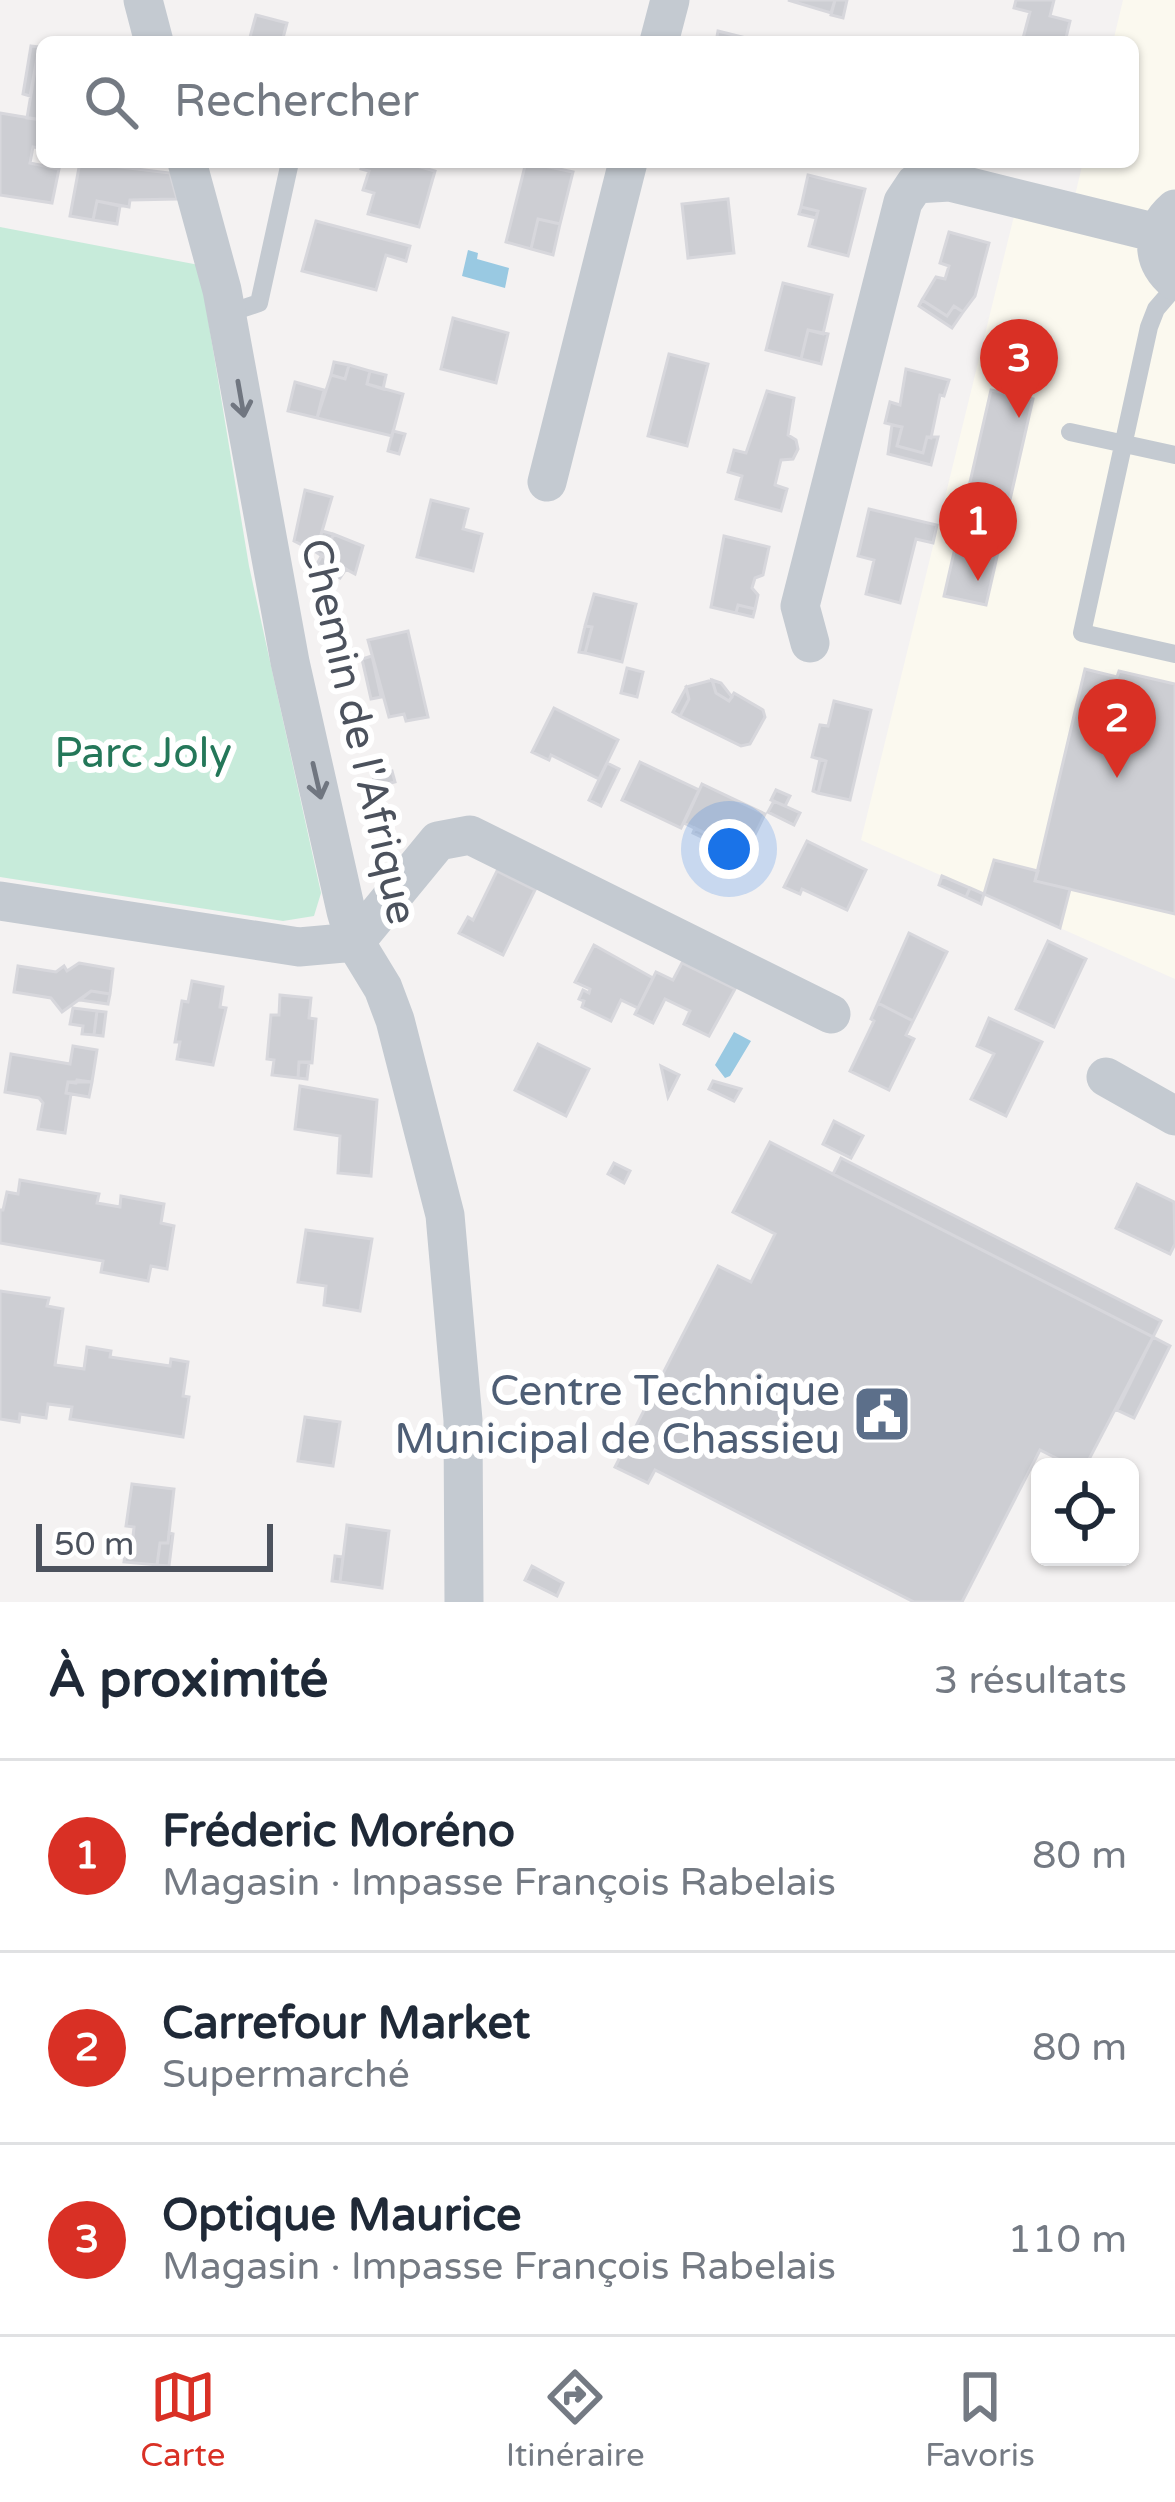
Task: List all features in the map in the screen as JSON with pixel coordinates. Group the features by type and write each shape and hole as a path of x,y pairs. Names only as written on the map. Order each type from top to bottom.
{"street":[{"path":"143,0 152,36"},
{"path":"661,36 670,0"},
{"name":"Chemin de l'Afrique","path":"189,168 226,314 290,662 355,942 383,988 395,1020 445,1215 463,1420 464,1602"},
{"path":"547,482 626,168"},
{"path":"810,643 800,606 903,202 915,184 950,182 1166,221 1159,262 1175,284"},
{"path":"0,901 299,947 355,942 438,841 470,835 831,1013"},
{"path":"1106,1077 1175,1116"}],"lane":[{"path":"226,314 259,303 289,168"},
{"path":"1175,284 1149,327 1082,633 1175,654"},
{"path":"1070,431 1175,455"}],"shaded area":[{"path":"1123,0 1175,0 1175,979 861,840 1014,216 1067,229 1082,168 1139,168 1139,36 1114,36"}],"green space":[{"name":"Parc Joly","path":"0,227 199,265 249,566 321,893 314,916 283,921 0,877"}],"water":[{"path":"468,250 478,253 477,259 509,268 505,288 462,276"},
{"path":"734,1032 751,1041 725,1078 715,1065"}],"building":[{"path":"788,0 835,0 831,13"},
{"path":"835,0 847,0 843,18 831,15"},
{"path":"1016,0 1054,0 1050,16 1070,21 1066,36 1024,36 1030,12 1014,8"},
{"path":"256,15 287,23 284,36 250,36"},
{"path":"31,46 36,47 30,96 23,94"},
{"path":"36,65 36,119 27,118"},
{"path":"0,113 36,119 36,147 30,163 36,168 59,169 52,203 0,195"},
{"path":"79,168 170,173 177,199 130,200 129,207 97,201 93,220 70,216"},
{"path":"524,168 573,172 560,224 538,219 531,249 506,242"},
{"path":"361,169 435,171 419,227 368,214 374,193 363,190 369,171"},
{"path":"808,175 865,189 848,256 809,246 818,211 801,207"},
{"path":"728,199 734,253 688,258 682,204"},
{"path":"97,201 120,206 117,224 93,220"},
{"path":"801,207 818,211 816,218 799,214"},
{"path":"538,219 560,224 553,255 531,249"},
{"path":"316,221 410,246 406,261 386,255 376,290 302,271"},
{"path":"949,232 989,243 975,296 963,312 954,306 947,316 922,300 936,277 945,279 949,266 940,263"},
{"path":"783,283 832,295 823,334 808,330 801,359 766,350"},
{"path":"922,300 947,316 954,306 963,312 952,328 919,306"},
{"path":"453,318 508,333 496,383 441,369"},
{"path":"808,330 828,334 821,364 801,359"},
{"path":"669,354 708,364 687,446 648,436"},
{"path":"334,362 349,365 345,379 331,375"},
{"path":"349,365 370,371 367,384 403,394 392,436 317,418 331,375 345,379"},
{"path":"906,369 949,380 923,453 897,446 902,427 885,423 890,402 900,405"},
{"path":"370,371 386,375 383,389 367,384"},
{"path":"295,382 324,390 317,418 288,411"},
{"path":"991,390 1033,399 986,605 944,596"},
{"path":"767,391 794,398 788,435 796,440 798,449 793,459 781,460 775,485 787,489 781,511 736,499 742,476 728,472 734,450 746,453"},
{"path":"892,425 902,427 897,446 923,453 927,437 938,437 931,465 888,454"},
{"path":"393,431 405,434 399,454 388,451"},
{"path":"305,490 332,497 316,552 294,541"},
{"path":"431,500 468,509 463,529 482,534 473,571 417,557"},
{"path":"869,509 937,525 933,543 916,539 900,603 866,594 874,560 858,556"},
{"path":"322,531 333,534 327,559 316,552"},
{"path":"333,534 363,546 355,574 327,559"},
{"path":"724,536 769,547 763,575 755,578 752,588 758,595 755,609 738,605 736,613 711,607"},
{"path":"322,555 346,569 340,578 317,564"},
{"path":"594,594 636,604 622,662 585,653 592,627 585,626"},
{"path":"738,605 755,609 753,617 736,613"},
{"path":"585,626 592,627 585,653 579,652"},
{"path":"408,631 428,717 406,721 404,714 389,717 368,640"},
{"path":"372,656 381,697 371,699 362,659"},
{"path":"627,668 643,672 637,697 621,693"},
{"path":"1085,669 1117,677 1119,671 1175,684 1175,914 1035,881"},
{"path":"712,680 716,693 729,701 734,693 763,710 765,717 750,744 741,746 680,716 689,699 686,687"},
{"path":"712,680 721,683 732,697 729,701 716,693"},
{"path":"686,688 689,699 680,716 673,712"},
{"path":"834,701 871,710 850,800 818,793 826,761 812,757 820,725 828,726"},
{"path":"554,708 618,740 599,779 551,755 549,760 532,752"},
{"path":"820,759 826,761 818,793 813,791"},
{"path":"640,762 699,790 681,828 622,800"},
{"path":"607,763 619,769 601,806 589,800"},
{"path":"392,771 395,782 375,787 373,775"},
{"path":"702,784 765,814 744,857 684,823"},
{"path":"776,790 790,796 785,806 771,800"},
{"path":"774,801 800,813 794,825 768,812"},
{"path":"695,828 729,845 727,849 693,833"},
{"path":"807,841 866,870 847,910 802,889 800,894 784,887"},
{"path":"994,860 1038,871 1035,881 1070,889 1060,928 984,894"},
{"path":"497,871 535,890 503,955 459,933 468,917 473,920"},
{"path":"942,876 970,888 966,897 939,885"},
{"path":"970,888 984,894 981,904 966,897"},
{"path":"909,933 947,952 913,1021 878,1003"},
{"path":"1048,941 1086,959 1054,1027 1016,1009"},
{"path":"594,945 653,978 638,1008 621,1000 611,1021 582,1007 583,990 589,993 590,989 575,982"},
{"path":"79,963 113,969 110,994 91,991 62,1012 51,998 14,992 18,966 56,972"},
{"path":"682,963 735,989 709,1036 684,1024 690,1011 665,999 653,1023 635,1014 656,972 673,980"},
{"path":"192,981 223,987 220,1007 226,1008 213,1065 177,1059 182,1001 188,1002"},
{"path":"91,991 110,994 108,1004 80,1000"},
{"path":"280,995 311,998 309,1018 316,1019 312,1063 299,1062 298,1078 272,1075 274,1060 267,1059 271,1015 279,1015"},
{"path":"878,1003 913,1021 906,1035 914,1039 889,1090 850,1071"},
{"path":"73,1008 97,1011 94,1035 82,1034 83,1026 70,1024"},
{"path":"97,1011 106,1012 103,1036 94,1035"},
{"path":"989,1018 1042,1042 1006,1116 971,1099 994,1054 977,1046"},
{"path":"538,1044 589,1069 566,1116 515,1090"},
{"path":"73,1046 97,1050 92,1082 68,1082 66,1093 71,1094 65,1133 38,1129 43,1103 39,1098 5,1092 11,1054 70,1064"},
{"path":"299,1062 309,1062 307,1079 298,1078"},
{"path":"661,1066 679,1075 668,1097"},
{"path":"713,1081 741,1089 734,1101 709,1089"},
{"path":"68,1082 92,1082 89,1097 66,1093"},
{"path":"300,1086 377,1100 371,1176 338,1173 340,1136 295,1129"},
{"path":"834,1121 863,1136 851,1158 823,1144"},
{"path":"770,1142 1153,1337 1090,1458 1056,1458 1040,1450 1031,1458 1031,1468 962,1602 914,1602 655,1470 648,1483 615,1467 718,1266 751,1282 775,1234 733,1212"},
{"path":"841,1158 1161,1321 1153,1337 833,1174"},
{"path":"614,1163 630,1171 624,1183 608,1174"},
{"path":"20,1180 99,1194 97,1203 120,1207 121,1196 164,1204 161,1223 174,1226 167,1269 151,1266 148,1281 101,1272 103,1261 0,1243 0,1210 7,1192 18,1194"},
{"path":"1137,1184 1174,1202 1175,1244 1170,1254 1116,1228"},
{"path":"306,1230 372,1239 360,1311 324,1305 326,1286 298,1282"},
{"path":"0,1291 49,1298 47,1306 63,1309 55,1365 84,1369 87,1347 111,1351 110,1357 170,1366 171,1359 188,1362 183,1437 70,1419 72,1407 48,1404 46,1418 20,1414 19,1422 0,1419"},
{"path":"1153,1337 1170,1346 1134,1418 1117,1410"},
{"path":"305,1417 340,1422 333,1466 298,1461"},
{"path":"132,1484 174,1489 168,1543 160,1543 157,1565 124,1562 128,1536 133,1537 134,1527 126,1526"},
{"path":"347,1525 389,1531 382,1588 340,1582"},
{"path":"169,1533 173,1534 169,1566 157,1565 160,1543 168,1543"},
{"path":"335,1556 343,1557 340,1582 332,1581"},
{"path":"532,1566 563,1583 557,1596 525,1580"}],"place":[{"name":"Optique Maurice","path":"1019,418"},
{"name":"Fréderic Moréno","path":"978,581"},
{"name":"Carrefour Market","path":"1117,778"},
{"name":"Centre Technique Municipal de Chassieu","path":"882,1414"}]}
